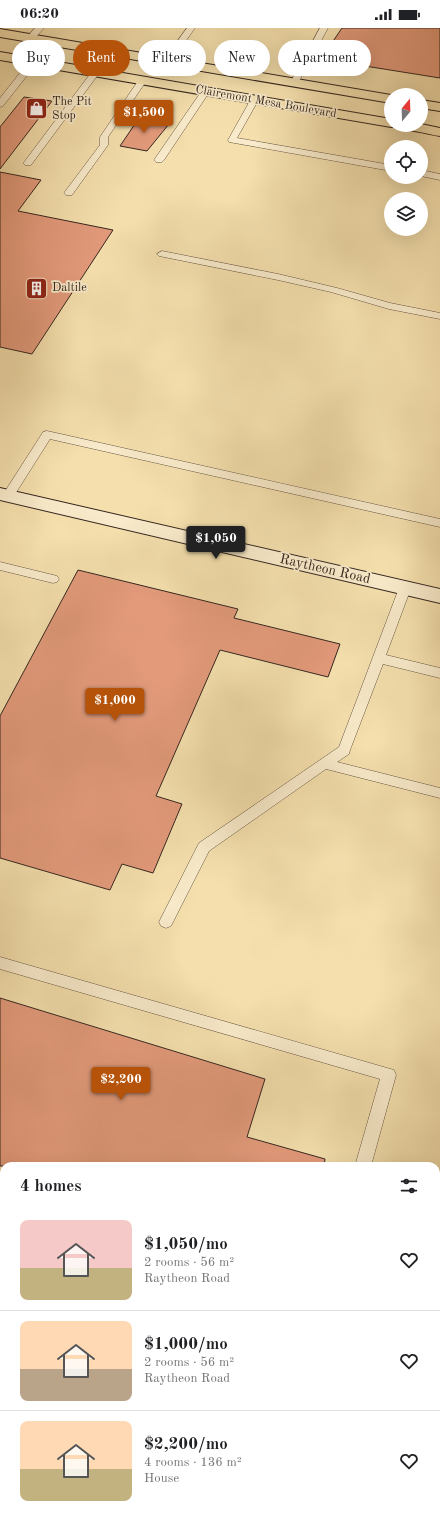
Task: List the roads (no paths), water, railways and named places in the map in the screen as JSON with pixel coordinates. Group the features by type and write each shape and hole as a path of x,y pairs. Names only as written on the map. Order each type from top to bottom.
{"main road":[{"name":"Clairemont Mesa Boulevard","path":"0,33 35,33 138,55"},
{"name":"Clairemont Mesa Boulevard","path":"0,56 12,58"},
{"name":"Clairemont Mesa Boulevard","path":"206,68 384,98"},
{"name":"Clairemont Mesa Boulevard","path":"120,76 384,122"},
{"path":"428,105 440,107"},
{"path":"428,130 440,132"}],"street":[{"name":"Raytheon Road","path":"4,495 440,596"}],"lane":[{"path":"182,40 191,28"},
{"path":"294,83 324,28"},
{"path":"0,104 22,76"},
{"path":"28,162 93,76"},
{"path":"69,193 104,145 104,137 143,80"},
{"path":"159,160 206,91"},
{"path":"255,100 232,140 384,167"},
{"path":"428,174 440,177"},
{"path":"162,254 278,277 334,290 389,306 440,316"},
{"path":"4,495 47,434 440,523"},
{"path":"0,566 53,579"},
{"path":"166,922 204,847 344,750 405,588"},
{"path":"378,658 440,673"},
{"path":"325,764 440,793"},
{"path":"0,963 389,1075 364,1162"}],"place":[{"name":"The Pit Stop","path":"37,109"},
{"name":"Daltile","path":"37,288"}]}
